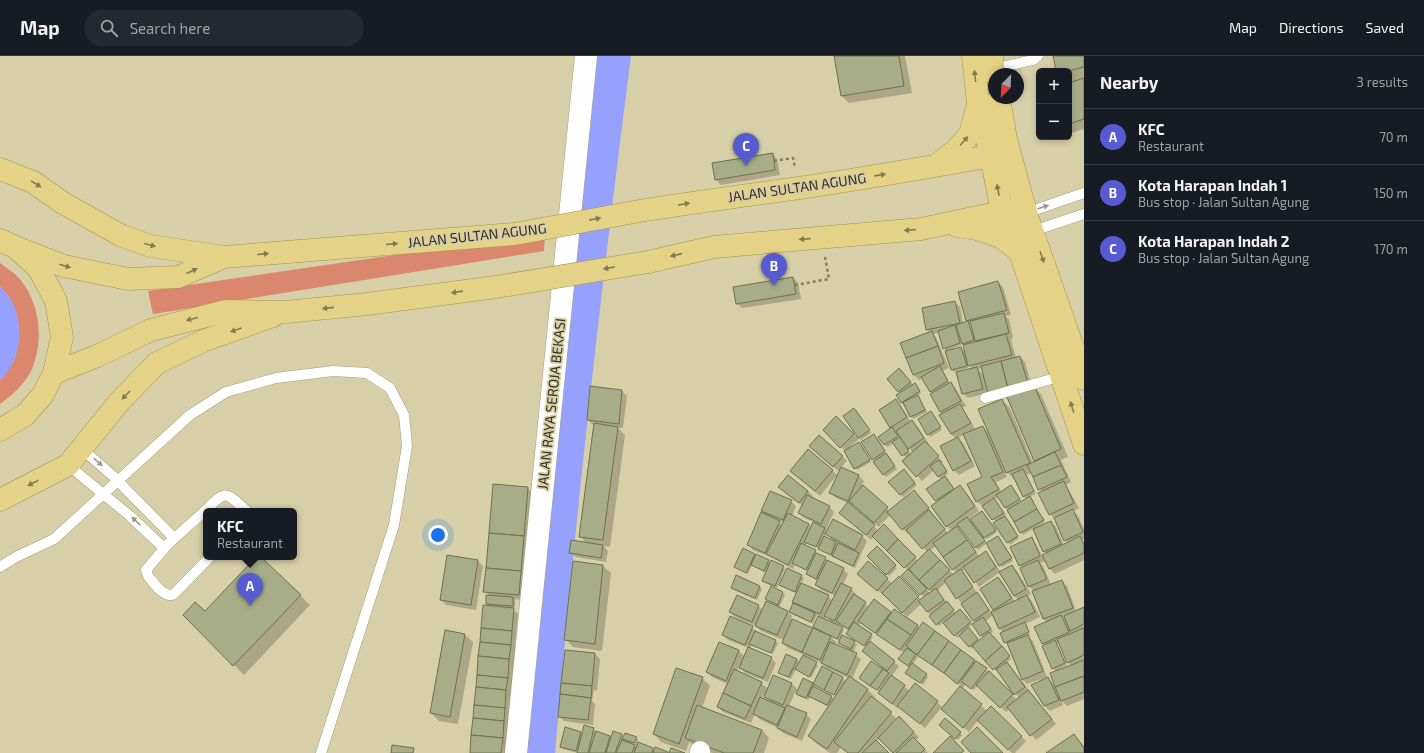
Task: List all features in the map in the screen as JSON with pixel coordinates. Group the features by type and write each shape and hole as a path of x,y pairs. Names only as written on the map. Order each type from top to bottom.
{"highway":[{"path":"973,56 978,103 1028,217 1084,379"},
{"path":"934,167 956,150 970,134 978,103"},
{"path":"999,104 1002,212 1016,240 1084,444"},
{"name":"JALAN SULTAN AGUNG","path":"8,243 64,266 128,279 178,277 224,257 516,234 645,210 934,167 1000,154"},
{"path":"0,169 33,182 63,202 122,236 150,246 224,257"},
{"path":"54,373 97,356 151,330 226,311 286,312 367,304 496,287 648,262 714,247 921,229 1002,212 1028,217"},
{"path":"948,224 977,229 1001,237 1020,252"},
{"path":"0,430 25,415 42,396 54,373 62,337 56,301 39,269 8,243"},
{"path":"0,500 75,457 120,401 157,363 202,341 286,312"}],"street":[{"name":"JALAN RAYA SEROJA BEKASI","path":"516,753 586,56"}],"lane":[{"path":"993,66 1032,60 1038,56"},
{"path":"1028,217 1084,193"},
{"path":"1028,217 1084,214"},
{"path":"0,567 16,557 54,539 190,416 226,392 276,378 333,371 366,374 390,388 404,415 407,446 394,525 321,753"},
{"path":"985,398 1062,376"},
{"path":"75,457 117,481 174,538"},
{"path":"75,457 104,494 164,548"},
{"path":"208,508 224,495 229,496 243,508"},
{"path":"203,513 164,548 146,570 146,573 168,596 174,594 207,560"}],"path":[{"path":"795,285 829,279 822,237"}],"shaded area":[{"path":"545,233 544,251 153,314 148,291"},
{"path":"0,263 13,272 25,286 35,309 39,334 38,347 31,371 21,385 0,404 0,380 13,362 19,333 16,312 12,302 0,287"}],"water":[{"path":"588,56 631,56 589,404 555,753 516,753"},
{"path":"0,287 8,296 14,307 18,320 19,334 18,347 14,360 8,371 0,380"}],"building":[{"path":"834,56 899,56 904,86 841,96"},
{"path":"1053,56 1084,56 1084,67 1072,70 1072,68 1055,68"},
{"path":"1084,78 1084,119 1072,123 1072,104 1072,82"},
{"path":"773,153 775,170 715,180 712,163"},
{"path":"793,277 796,294 736,304 733,287"},
{"path":"998,281 1007,310 966,321 958,292"},
{"path":"955,301 960,323 926,330 922,308"},
{"path":"1004,313 1009,333 975,341 970,321"},
{"path":"968,321 974,340 962,344 956,325"},
{"path":"955,325 960,343 943,349 938,331"},
{"path":"932,331 938,346 906,358 900,343"},
{"path":"1006,334 1012,355 968,366 963,345"},
{"path":"938,346 944,363 913,375 906,358"},
{"path":"961,347 967,366 951,370 945,351"},
{"path":"1020,356 1028,384 1008,389 1001,361"},
{"path":"1001,361 1008,389 988,394 981,366"},
{"path":"940,366 948,381 930,392 921,377"},
{"path":"977,367 983,389 962,394 956,372"},
{"path":"899,368 911,382 898,392 887,379"},
{"path":"951,382 961,401 940,412 930,394"},
{"path":"915,383 920,391 901,403 896,395"},
{"path":"1034,385 1061,449 1034,461 1007,397"},
{"path":"590,386 622,390 619,424 587,420"},
{"path":"918,395 925,410 910,417 903,402"},
{"path":"896,399 907,417 890,428 879,410"},
{"path":"1002,399 1030,463 1006,473 978,409"},
{"path":"960,404 971,423 951,434 939,415"},
{"path":"854,408 870,430 858,438 843,416"},
{"path":"931,411 941,427 927,435 918,419"},
{"path":"836,416 854,434 840,448 823,430"},
{"path":"912,420 924,438 908,449 896,431"},
{"path":"594,423 618,427 603,540 579,537"},
{"path":"983,426 1003,472 991,477 999,489 976,502 967,484 982,477 963,434"},
{"path":"892,427 898,436 884,445 878,437"},
{"path":"874,434 885,451 872,460 861,442"},
{"path":"819,435 843,456 833,467 809,446"},
{"path":"900,437 909,451 902,456 892,442"},
{"path":"958,437 971,461 953,471 940,446"},
{"path":"925,441 939,456 916,477 902,461"},
{"path":"859,442 870,460 854,469 844,451"},
{"path":"808,449 833,470 815,491 790,471"},
{"path":"1055,452 1061,465 1033,477 1027,465"},
{"path":"886,453 895,466 883,475 873,462"},
{"path":"939,460 947,471 938,477 930,466"},
{"path":"1061,465 1067,477 1038,490 1033,477"},
{"path":"841,467 859,475 848,501 829,493"},
{"path":"904,469 915,483 900,495 888,482"},
{"path":"1023,469 1034,491 1023,497 1012,474"},
{"path":"788,475 808,491 799,503 778,487"},
{"path":"945,476 954,489 935,501 926,489"},
{"path":"1064,481 1074,503 1049,515 1038,493"},
{"path":"493,484 528,487 524,536 489,533"},
{"path":"863,485 888,507 874,523 849,501"},
{"path":"960,485 975,506 946,527 931,506"},
{"path":"1011,485 1020,499 1005,508 996,495"},
{"path":"914,490 929,508 902,530 887,512"},
{"path":"770,491 792,500 783,520 761,511"},
{"path":"807,495 830,506 821,524 798,513"},
{"path":"1030,496 1037,509 1014,522 1007,510"},
{"path":"994,498 1004,513 992,520 982,506"},
{"path":"848,502 875,525 866,535 839,513"},
{"path":"1037,509 1044,520 1020,533 1014,522"},
{"path":"1073,509 1083,532 1064,541 1054,518"},
{"path":"929,510 945,529 922,549 906,530"},
{"path":"982,511 996,530 984,538 970,519"},
{"path":"761,512 780,521 765,553 747,545"},
{"path":"788,513 809,524 788,565 766,554"},
{"path":"1005,516 1018,536 1007,543 993,523"},
{"path":"967,517 985,541 975,548 957,524"},
{"path":"833,519 863,535 855,550 825,534"},
{"path":"1051,521 1061,544 1043,552 1033,529"},
{"path":"813,522 825,528 816,547 804,542"},
{"path":"884,524 898,539 887,551 872,536"},
{"path":"957,526 967,540 943,557 933,543"},
{"path":"489,533 524,536 521,571 486,568"},
{"path":"824,536 836,542 831,555 818,549"},
{"path":"998,536 1012,558 999,566 986,543"},
{"path":"1080,536 1084,545 1084,553 1049,569 1042,555"},
{"path":"1032,537 1040,556 1019,566 1010,547"},
{"path":"898,539 916,557 904,568 887,551"},
{"path":"571,540 603,545 601,558 569,553"},
{"path":"967,540 976,552 952,570 943,557"},
{"path":"801,543 816,550 806,570 792,563"},
{"path":"838,543 859,553 853,566 832,556"},
{"path":"877,546 896,565 886,575 867,556"},
{"path":"743,548 755,554 746,573 734,567"},
{"path":"929,549 940,560 919,580 909,569"},
{"path":"986,551 996,567 974,583 963,567"},
{"path":"816,553 826,557 816,579 806,574"},
{"path":"756,554 769,560 764,571 751,565"},
{"path":"447,555 478,560 471,605 440,600"},
{"path":"253,560 264,560 301,595 233,666 183,615 195,602 205,611"},
{"path":"771,560 784,566 775,586 762,581"},
{"path":"827,560 844,568 832,593 815,585"},
{"path":"940,560 950,570 929,590 919,580"},
{"path":"1038,560 1047,579 1028,587 1020,568"},
{"path":"573,561 603,565 595,644 564,640"},
{"path":"868,561 888,578 877,591 857,574"},
{"path":"1012,565 1026,589 1014,596 999,572"},
{"path":"486,568 521,571 519,595 483,592"},
{"path":"787,568 802,575 795,592 779,585"},
{"path":"908,569 927,589 920,595 901,576"},
{"path":"961,569 973,587 956,599 944,580"},
{"path":"736,575 760,586 755,598 731,588"},
{"path":"899,576 919,596 902,613 882,593"},
{"path":"998,577 1012,598 993,610 980,589"},
{"path":"1062,580 1073,608 1043,619 1032,591"},
{"path":"801,583 829,595 820,614 792,602"},
{"path":"841,583 852,588 834,621 824,616"},
{"path":"771,586 783,592 778,605 765,599"},
{"path":"936,588 944,600 927,612 918,601"},
{"path":"977,592 989,610 973,621 961,604"},
{"path":"854,594 866,602 848,629 836,621"},
{"path":"486,595 513,597 513,606 486,604"},
{"path":"737,595 759,605 752,622 729,612"},
{"path":"1027,595 1035,612 999,629 991,612"},
{"path":"874,599 891,612 875,633 858,621"},
{"path":"766,601 788,611 777,635 755,626"},
{"path":"947,601 954,610 936,625 929,616"},
{"path":"793,603 815,613 811,622 789,612"},
{"path":"483,605 514,608 512,631 481,628"},
{"path":"1084,607 1084,624 1070,631 1064,616"},
{"path":"894,609 918,625 911,635 887,619"},
{"path":"960,609 971,622 954,636 943,623"},
{"path":"1061,615 1069,632 1042,644 1034,627"},
{"path":"730,616 753,626 745,645 722,635"},
{"path":"818,616 843,627 837,639 813,627"},
{"path":"983,617 991,629 980,636 972,624"},
{"path":"792,619 813,628 802,652 782,643"},
{"path":"887,619 911,635 900,650 876,634"},
{"path":"854,622 872,634 864,646 846,634"},
{"path":"923,622 935,631 917,655 906,646"},
{"path":"1025,622 1029,632 1004,643 1000,633"},
{"path":"968,627 978,639 969,647 959,636"},
{"path":"481,628 512,631 511,645 480,642"},
{"path":"813,628 831,636 820,660 802,652"},
{"path":"1084,628 1084,655 1067,663 1057,639"},
{"path":"445,630 465,634 450,717 430,713"},
{"path":"755,631 776,640 771,653 749,644"},
{"path":"935,631 949,641 932,665 917,655"},
{"path":"989,632 1002,646 985,661 972,646"},
{"path":"842,635 855,641 851,649 838,643"},
{"path":"1028,635 1043,671 1022,680 1007,643"},
{"path":"1055,640 1065,663 1052,669 1042,646"},
{"path":"870,641 895,661 887,671 862,651"},
{"path":"949,641 961,650 944,673 932,665"},
{"path":"480,642 511,645 509,659 478,656"},
{"path":"719,642 739,650 726,681 706,672"},
{"path":"830,642 857,653 847,675 821,663"},
{"path":"1002,646 1010,656 993,670 985,661"},
{"path":"748,647 772,657 763,678 739,668"},
{"path":"907,648 916,654 908,666 898,659"},
{"path":"565,650 595,653 592,686 561,683"},
{"path":"961,650 975,660 957,684 944,673"},
{"path":"786,654 797,659 789,677 778,673"},
{"path":"803,655 817,662 809,677 795,669"},
{"path":"478,656 509,659 508,678 477,675"},
{"path":"1084,660 1084,676 1055,687 1050,673"},
{"path":"871,661 883,669 870,686 859,678"},
{"path":"976,661 987,668 971,689 961,681"},
{"path":"1007,662 1025,687 1014,695 996,669"},
{"path":"912,663 927,674 920,683 905,673"},
{"path":"822,666 833,672 824,690 813,684"},
{"path":"676,668 703,677 679,744 653,734"},
{"path":"734,669 762,682 751,706 723,693"},
{"path":"883,669 889,673 877,690 870,686"},
{"path":"989,671 1013,694 1000,708 976,685"},
{"path":"833,672 843,677 834,695 824,690"},
{"path":"477,675 508,678 506,690 476,687"},
{"path":"773,675 792,683 783,705 764,697"},
{"path":"891,675 905,685 892,704 878,693"},
{"path":"849,676 868,689 827,749 808,736"},
{"path":"1084,676 1084,692 1061,701 1055,687"},
{"path":"1048,677 1059,700 1044,706 1031,685"},
{"path":"803,678 813,683 806,698 796,694"},
{"path":"561,683 592,686 591,698 560,694"},
{"path":"915,683 938,701 920,724 897,706"},
{"path":"813,686 832,696 827,705 808,696"},
{"path":"960,686 982,704 963,728 941,709"},
{"path":"476,687 506,690 505,708 474,705"},
{"path":"1028,690 1052,719 1030,736 1007,707"},
{"path":"723,693 751,706 745,719 717,707"},
{"path":"560,694 591,698 588,720 558,717"},
{"path":"871,696 892,712 858,753 848,753 834,742"},
{"path":"760,697 785,708 777,725 753,714"},
{"path":"474,705 505,708 504,721 473,718"},
{"path":"697,705 762,730 753,753 724,753 685,738"},
{"path":"787,705 807,713 797,737 777,728"},
{"path":"991,706 1022,736 1008,750 977,720"},
{"path":"899,716 914,732 893,753 878,738"},
{"path":"473,718 504,721 503,738 471,735"},
{"path":"945,718 961,732 955,739 939,725"},
{"path":"584,725 594,728 588,753 577,753"},
{"path":"565,727 581,732 576,751 560,747"},
{"path":"977,727 1003,753 971,753 961,742"},
{"path":"596,731 610,736 605,753 589,753"},
{"path":"613,731 622,734 615,753 606,753"},
{"path":"625,733 637,737 634,743 622,739"},
{"path":"1074,734 1084,748 1084,753 1046,753"},
{"path":"471,735 503,738 501,753 470,753"},
{"path":"950,736 964,751 961,753 933,753"},
{"path":"913,737 925,749 921,753 896,753"},
{"path":"622,740 635,745 632,753 616,753"},
{"path":"876,740 889,753 862,753"},
{"path":"638,742 653,748 652,753 634,753"},
{"path":"392,745 414,748 413,753 391,753"},
{"path":"655,747 668,752 668,753 653,753"},
{"path":"671,748 685,753 669,753"}],"place":[{"name":"Kota Harapan Indah 2","path":"746,166"},
{"name":"Kota Harapan Indah 1","path":"774,286"},
{"name":"KFC","path":"250,606"}]}
